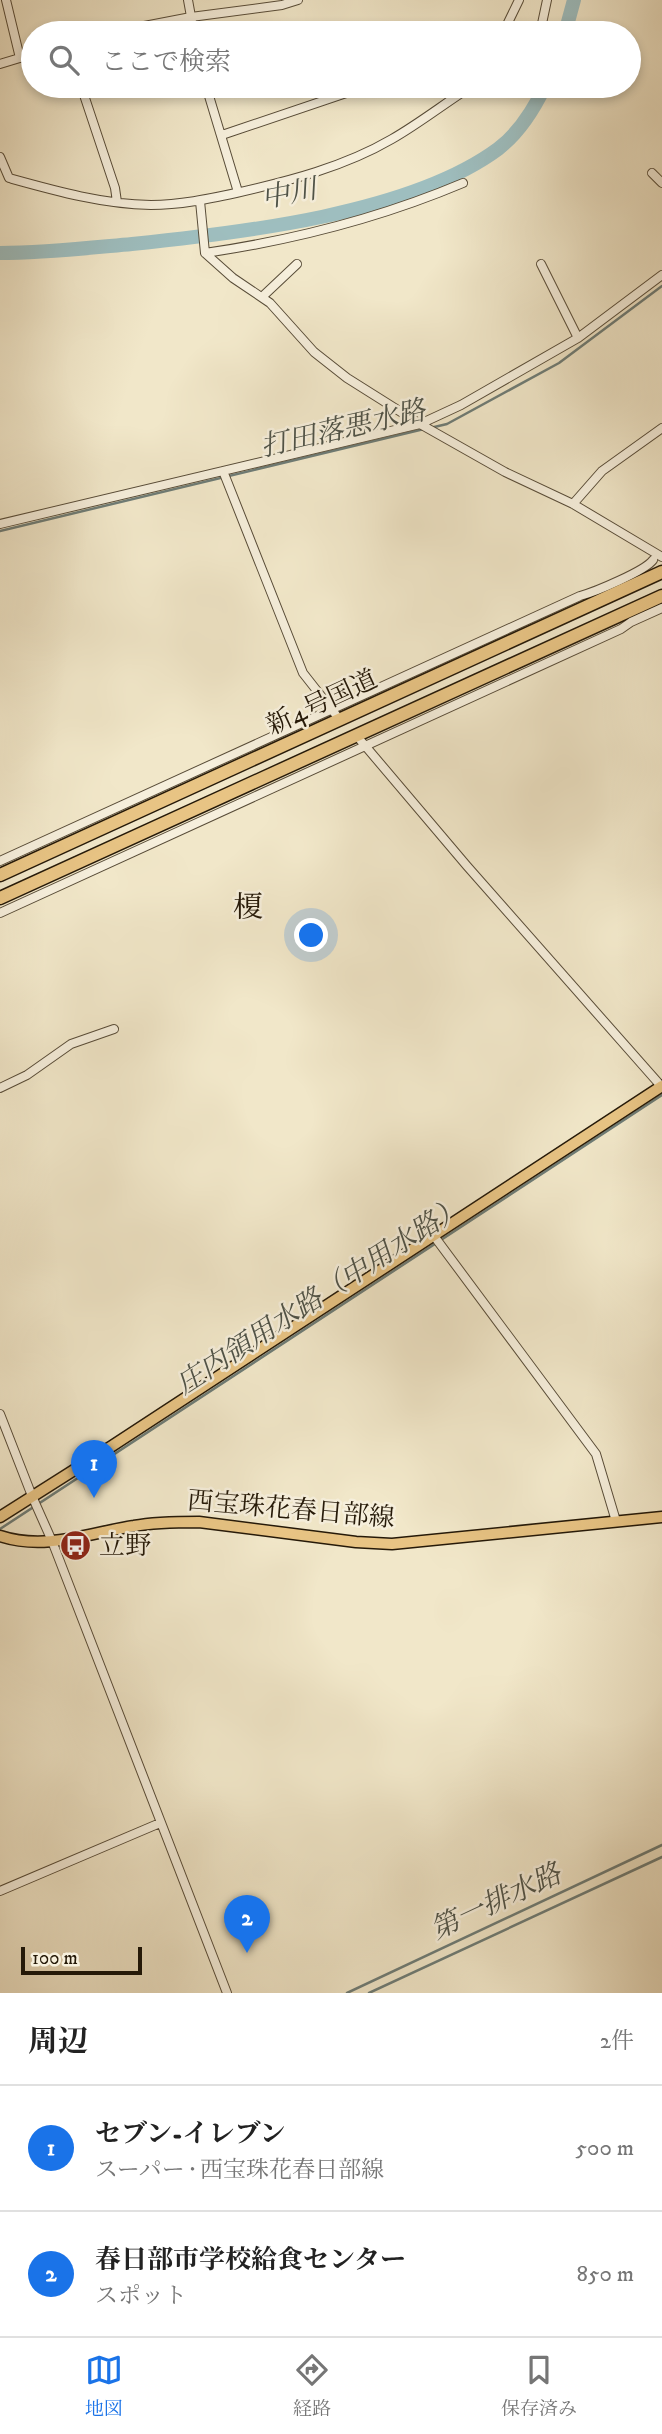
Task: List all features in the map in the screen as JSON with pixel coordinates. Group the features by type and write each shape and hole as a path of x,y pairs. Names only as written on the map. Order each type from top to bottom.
{"highway":[{"name":"新4号国道","path":"0,875 335,715 610,590 662,572"},
{"name":"新4号国道","path":"0,898 356,735 645,609 662,596"}],"main road":[{"path":"0,1517 662,1086"},
{"name":"西宝珠花春日部線","path":"0,1536 22,1542 52,1541 133,1526 175,1522 393,1544 662,1517"}],"street":[{"path":"0,64 20,58 6,0"},
{"path":"188,0 192,21"},
{"path":"166,21 282,5 298,0"},
{"path":"509,21 519,0"},
{"path":"543,21 547,0"},
{"path":"85,98 115,188 117,202"},
{"path":"210,98 238,192"},
{"path":"222,135 331,98"},
{"path":"0,157 9,178 66,194 152,205 200,201 267,187 348,161 393,139 454,98"},
{"path":"652,173 662,183"},
{"path":"205,253 327,230 463,183"},
{"path":"200,201 205,253 233,278 270,303 314,352 347,378 420,424 505,472 573,504 657,559 610,590"},
{"path":"262,297 298,264"},
{"path":"541,264 578,338"},
{"path":"0,524 420,424 461,405 578,338 662,275"},
{"path":"573,504 602,471 662,428"},
{"path":"0,860 335,715 303,673 223,471"},
{"path":"0,913 621,629 645,609 662,608"},
{"path":"356,735 467,866 662,1086"},
{"path":"0,1088 27,1075 71,1044 114,1029"},
{"path":"435,1236 596,1454 617,1521"},
{"path":"0,1414 227,1993"},
{"path":"0,1891 160,1823"}],"waterway":[{"name":"中川","path":"568,21 574,0"},
{"name":"中川","path":"0,253 82,249 222,234 322,217 372,205 419,190 461,171 498,149 513,136 539,98"},
{"name":"打田落悪水路","path":"430,428 447,424 559,363 662,286"},
{"name":"打田落悪水路","path":"0,531 424,429"},
{"name":"庄内領用水路（中用水路）","path":"0,1529 662,1095"},
{"name":"第一排水路","path":"347,1993 662,1845"},
{"path":"369,1993 662,1857"}],"place":[{"name":"セブン-イレブン","path":"94,1498"},
{"name":"立野","path":"76,1546"},
{"name":"春日部市学校給食センター","path":"247,1953"}],"district":[{"name":"榎","path":"248,908"}]}
